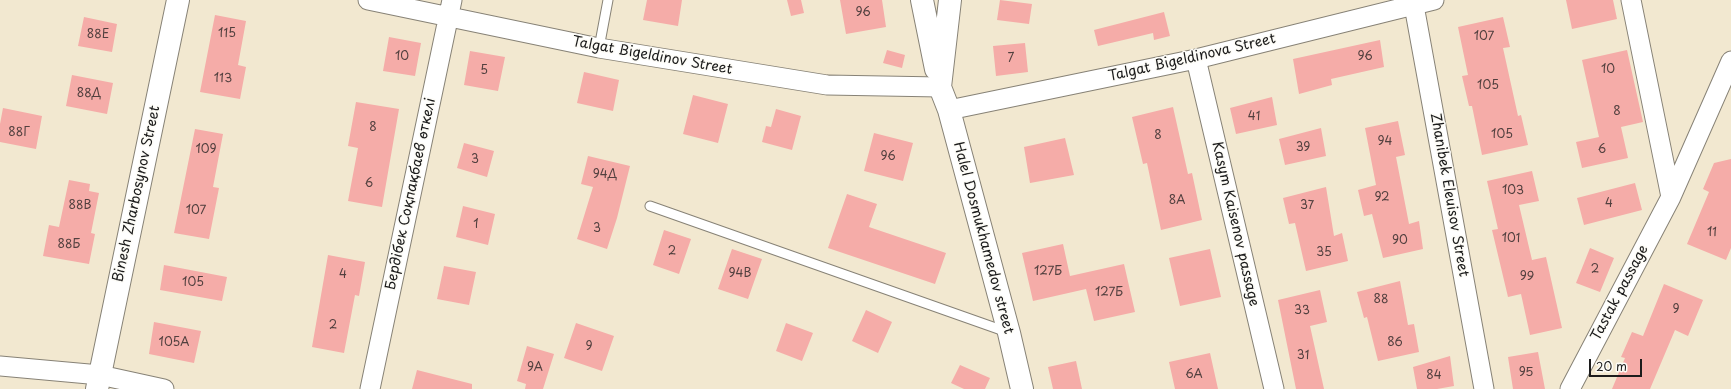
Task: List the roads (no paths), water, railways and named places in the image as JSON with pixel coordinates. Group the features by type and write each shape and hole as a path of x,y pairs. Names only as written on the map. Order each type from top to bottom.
{"street":[{"name":"Binesh Zharbosynov Street","path":"99,382 178,0"},
{"name":"Talgat Bigeldinov Street","path":"368,0 450,9 599,48 826,85 940,87"},
{"name":"Halel Dosmukhamedov street","path":"922,0 940,87 949,110 1009,333 1022,389"},
{"name":"Halel Dosmukhamedov street","path":"940,87 950,0"},
{"name":"Talgat Bigeldinova Street","path":"949,110 1196,59 1414,3 1434,0"},
{"path":"1631,0 1671,197"},
{"name":"Zhanibek Eleuisov Street","path":"1414,3 1484,389"},
{"name":"Бердібек Соқпақбаев өткелі","path":"370,389 450,9"},
{"name":"Kasym Kaisenov passage","path":"1196,59 1274,389"},
{"name":"Tastak passage","path":"1570,389 1671,197 1731,61"},
{"path":"0,366 99,382 164,389"}],"lane":[{"path":"599,48 608,0"},
{"path":"650,206 1009,333"}]}
